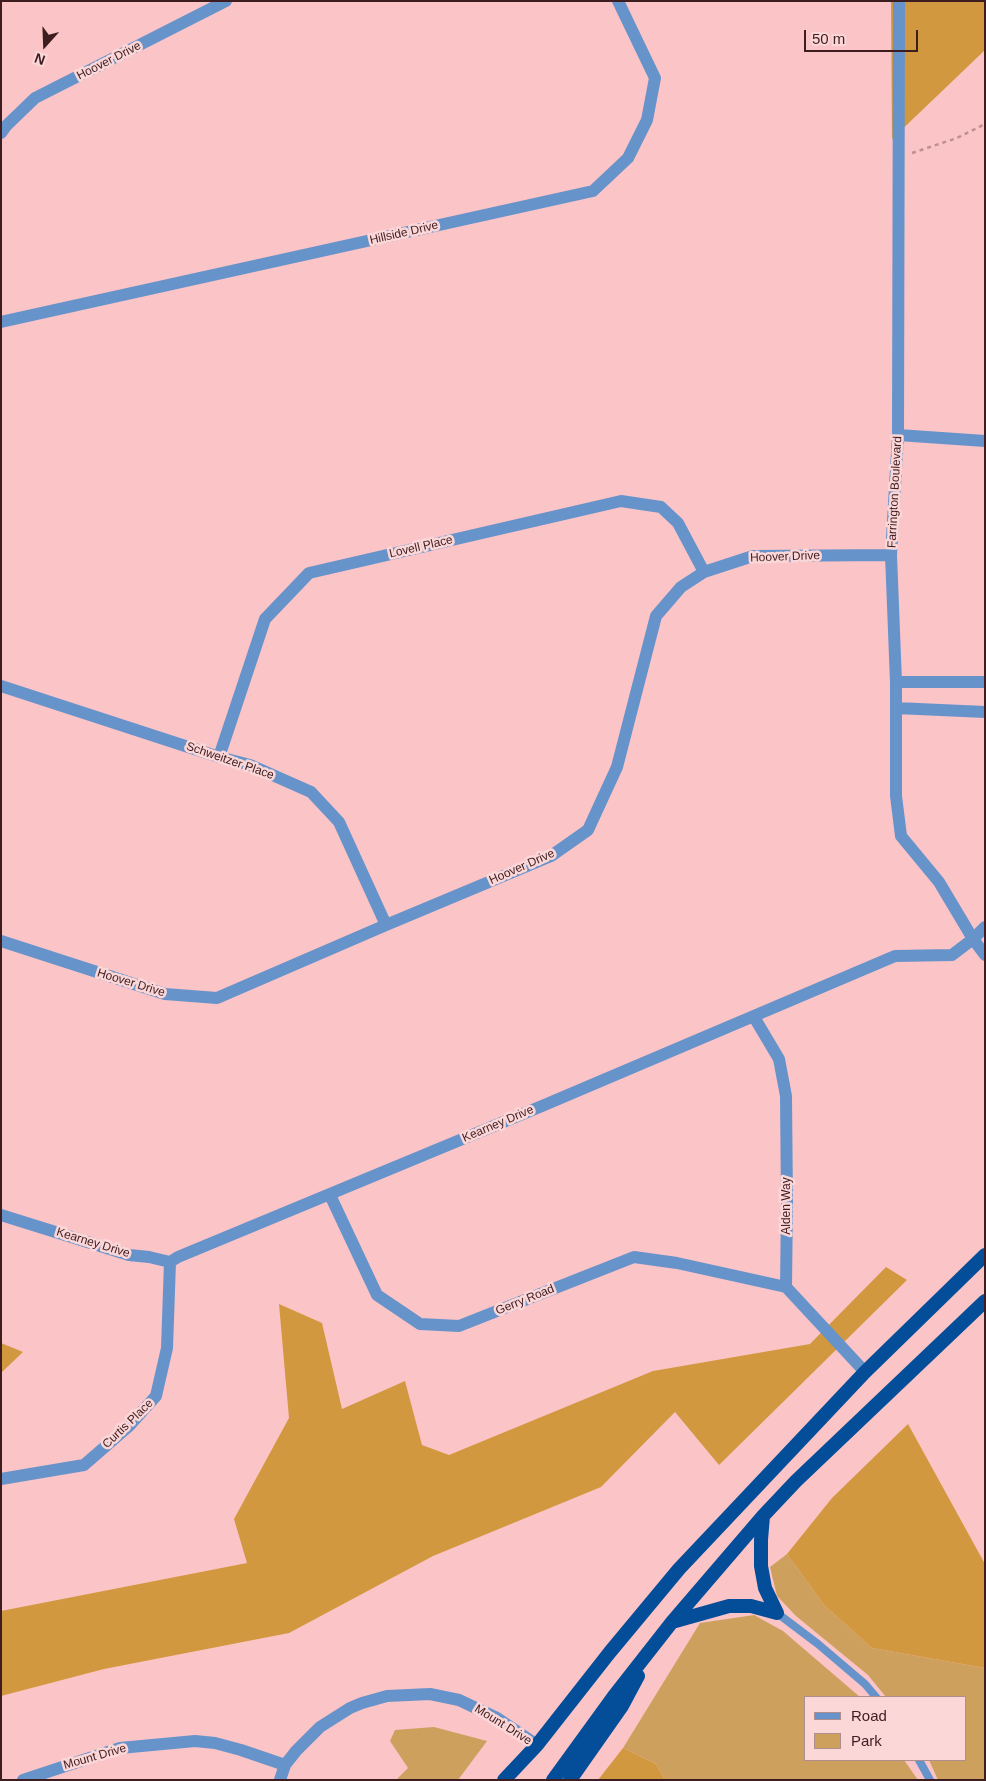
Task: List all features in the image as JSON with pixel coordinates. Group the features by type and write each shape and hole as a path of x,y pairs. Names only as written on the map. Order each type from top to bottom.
{"highway":[{"path":"504,1780 537,1745 610,1652 679,1569 865,1372 985,1255"},
{"path":"553,1780 672,1622 763,1516 802,1474 985,1301"},
{"path":"763,1516 760,1540 761,1566 765,1588 776,1613"},
{"path":"672,1622 729,1606 752,1606 776,1613"},
{"path":"570,1780 622,1706 658,1640"},
{"path":"516,1780 537,1745"}],"street":[{"name":"Hoover Drive","path":"1,133 35,98 226,1"},
{"name":"Hillside Drive","path":"1,322 593,190 628,158 647,120 655,78 618,1"},
{"name":"Farrington Boulevard","path":"900,1 898,435 891,555 896,682 896,796 901,836 939,882 973,939 985,955"},
{"path":"898,435 985,441"},
{"name":"Lovell Place","path":"219,757 265,619 310,573 621,502 662,507 678,523 704,572"},
{"name":"Hoover Drive","path":"1,941 165,994 217,998 551,856 588,830 617,767 656,616 682,587 704,572 753,556 891,555"},
{"path":"896,682 985,682"},
{"name":"Schweitzer Place","path":"1,686 219,757 250,765 311,792 339,822 386,925"},
{"path":"896,708 985,712"},
{"name":"Kearney Drive","path":"1,1215 129,1256 149,1257 170,1262 895,956 952,955 985,927"},
{"name":"Alden Way","path":"754,1017 780,1059 786,1096 786,1287"},
{"name":"Gerry Road","path":"330,1195 377,1295 420,1324 459,1326 634,1257 677,1263 786,1287"},
{"name":"Curtis Place","path":"1,1479 84,1465 129,1426 156,1396 167,1348 170,1262"},
{"path":"786,1287 865,1372"},
{"name":"Mount Drive","path":"280,1780 286,1766 296,1751 312,1734 339,1714 374,1699 402,1695 430,1694 459,1700 497,1718 537,1745"},
{"name":"Mount Drive","path":"23,1780 120,1748 180,1742 205,1741 215,1743 286,1766"}],"lane":[{"path":"776,1613 845,1667 865,1684 875,1696"},
{"path":"920,1761 930,1780"}],"path":[{"path":"899,157 957,138 985,124"}],"green space":[{"path":"787,1554 825,1606 872,1648 985,1668 985,1780 938,1780 929,1761 966,1761 966,1696 885,1696 868,1675 796,1616 777,1596 770,1567"},
{"path":"754,1615 783,1631 859,1696 804,1696 804,1761 905,1761 918,1780 665,1780 656,1764 623,1748 700,1623"},
{"path":"434,1727 487,1741 458,1780 396,1780 408,1768 390,1741 395,1730"}],"shaded area":[{"path":"891,1 985,1 985,50 892,139"},
{"path":"886,1267 907,1280 719,1465 675,1412 601,1487 433,1556 289,1633 104,1669 1,1696 1,1611 247,1563 234,1519 289,1418 279,1304 322,1323 342,1409 405,1381 422,1445 449,1455 653,1371 810,1344"},
{"path":"1,1343 23,1352 1,1373"},
{"path":"908,1424 985,1564 985,1668 872,1648 825,1606 787,1554 832,1498"},
{"path":"623,1748 656,1764 665,1780 598,1780"}]}
